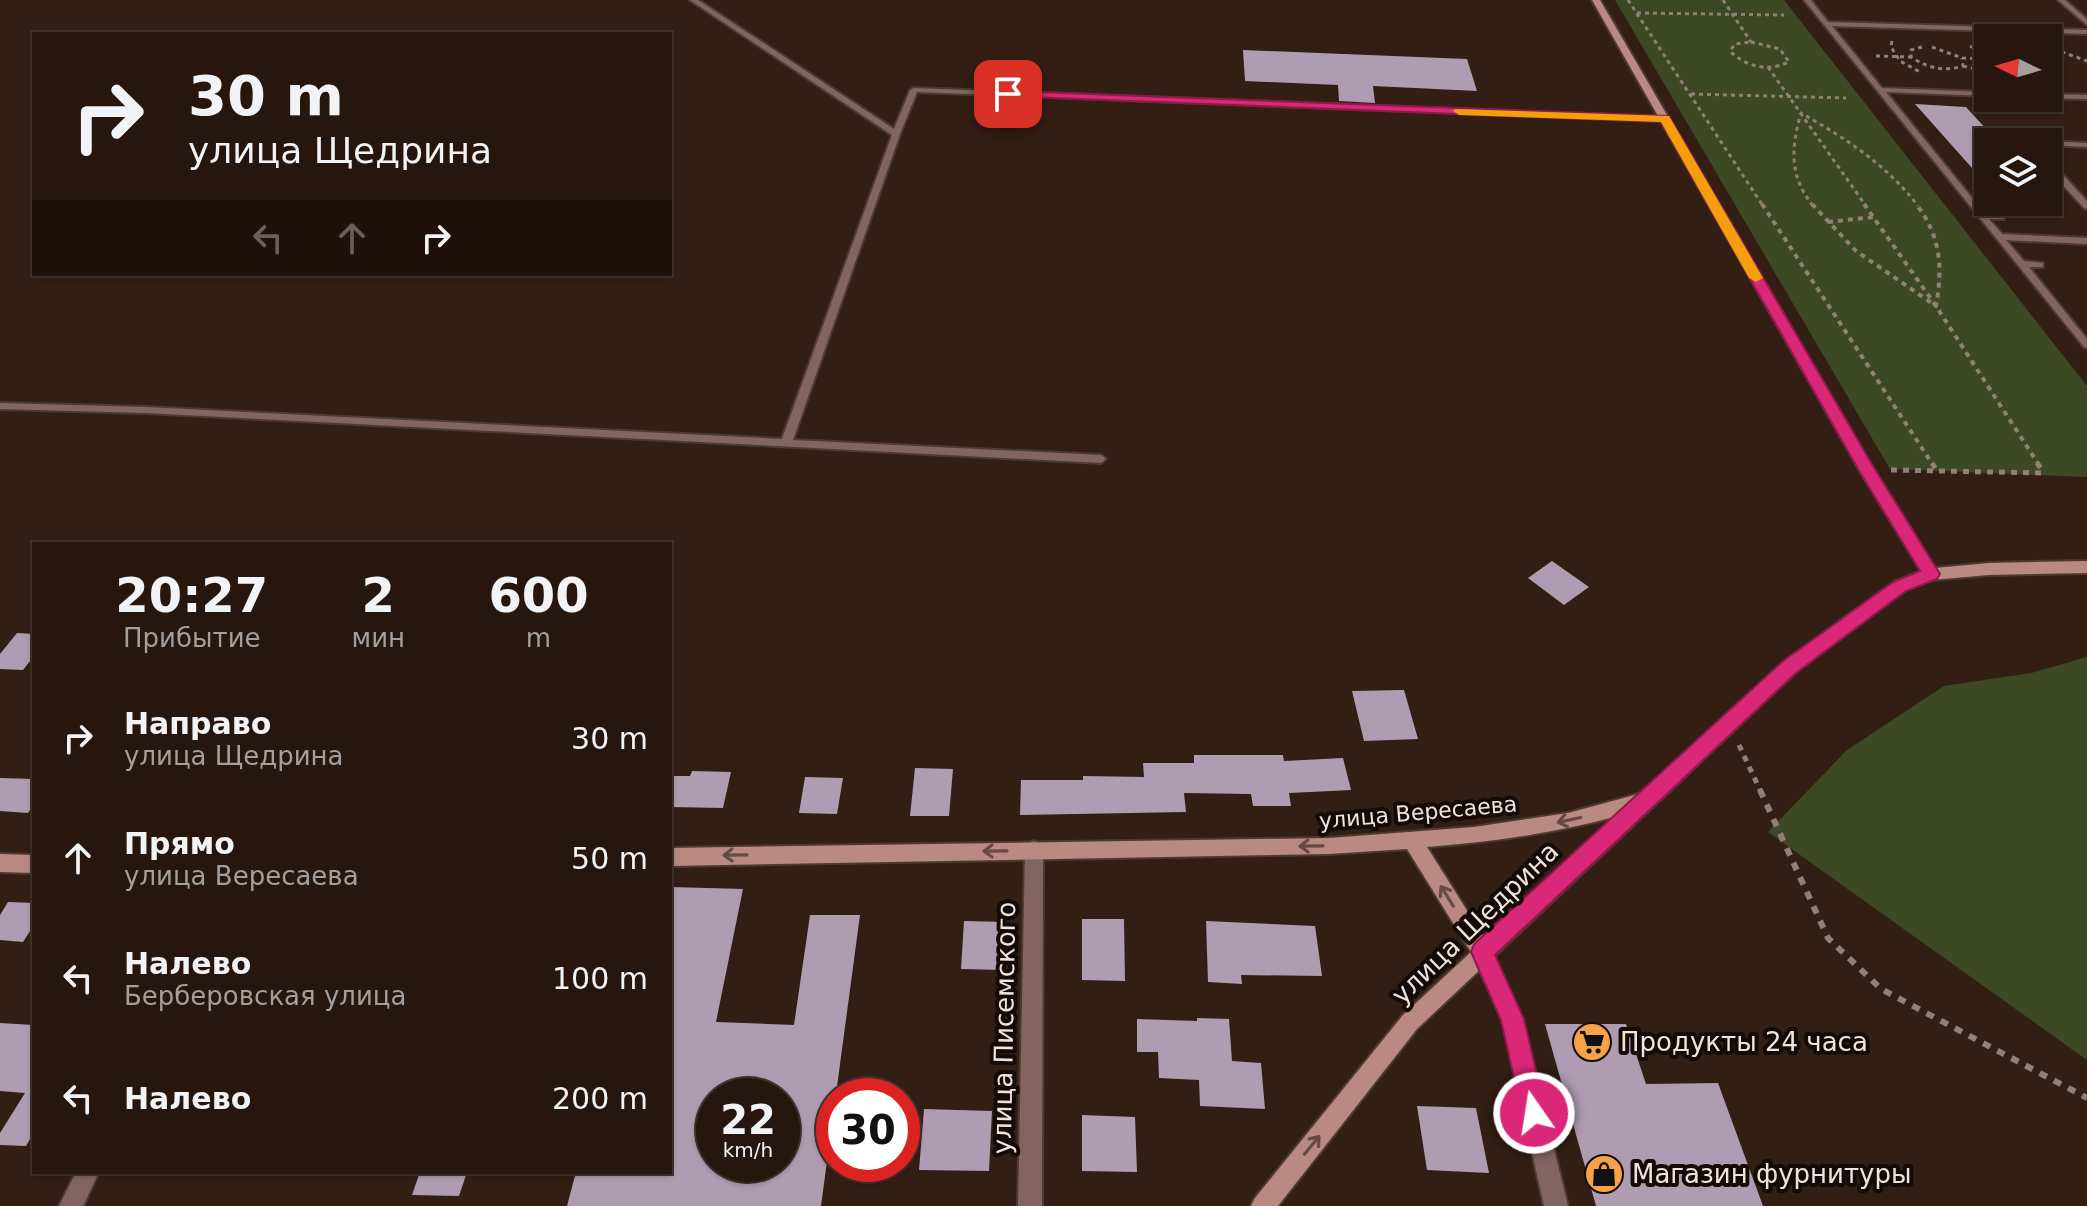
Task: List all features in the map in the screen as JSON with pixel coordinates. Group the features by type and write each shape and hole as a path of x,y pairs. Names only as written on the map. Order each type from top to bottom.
{"main road":[{"path":"1596,0 1866,469 1931,574"},
{"name":"улица Вересаева","path":"672,857 1329,846 1412,840 1568,821 1645,801 1802,658 1900,586 1931,574 2087,567"},
{"name":"улица Щедрина","path":"1263,1206 1410,1022 1645,801"},
{"path":"1412,840 1482,952"},
{"path":"0,863 32,864"}],"street":[{"name":"улица Писемского","path":"1030,1206 1034,850"},
{"path":"1482,952 1512,1019 1556,1206"},
{"path":"71,1206 87,1174"}],"lane":[{"path":"693,0 896,134"},
{"path":"1807,0 1974,206"},
{"path":"2061,0 2087,23"},
{"path":"1827,24 2087,32"},
{"path":"786,443 914,90 1665,119"},
{"path":"1880,90 1974,93"},
{"path":"2062,96 2087,97"},
{"path":"2062,144 2087,145"},
{"path":"2062,179 2087,206"},
{"path":"1982,216 2001,217"},
{"path":"1982,216 2087,345"},
{"path":"1999,237 2087,241"},
{"path":"2021,264 2040,265"},
{"path":"0,406 146,410 1101,459"}],"path":[{"path":"1628,0 1937,471"},
{"path":"1723,0 1751,42"},
{"path":"1636,13 1784,15"},
{"path":"1893,39 1891,47 1895,56 1924,75"},
{"path":"1751,42 1771,45 1789,58 1785,65 1768,67 1748,63 1730,51 1735,44 1751,42"},
{"path":"1911,57 1911,50 1931,47 1962,58 1974,58"},
{"path":"2062,51 2074,56"},
{"path":"1875,55 1911,57 1933,67 1974,69"},
{"path":"2062,55 2087,59"},
{"path":"1962,58 1963,66"},
{"path":"1768,67 1936,306 2044,473 1866,469"},
{"path":"1690,94 1846,98"},
{"path":"1801,113 1791,137 1793,166 1808,198 1827,222 1879,269 1936,306"},
{"path":"1801,113 1867,154 1916,202 1936,237 1941,255 1941,289 1936,306"},
{"path":"1827,222 1874,217"},
{"path":"1729,723 1828,938 1881,989 2087,1098"}],"green space":[{"path":"1615,0 1784,0 2087,386 2087,477 1890,469"},
{"path":"2087,657 2087,1060 1768,832 1847,750 1944,686 2031,673"}],"building":[{"path":"1243,50 1467,59 1477,91 1373,86 1375,103 1339,101 1338,85 1245,81"},
{"path":"1915,104 1966,107 1985,128 1974,128 1974,170"},
{"path":"1552,561 1589,587 1564,605 1528,578"},
{"path":"17,633 32,634 32,659 23,670 0,669 0,654"},
{"path":"1404,690 1418,739 1364,741 1352,691"},
{"path":"1194,755 1283,755 1284,761 1343,758 1351,790 1289,793 1291,806 1253,806 1251,794 1184,793 1186,812 1020,815 1021,780 1083,780 1083,776 1144,777 1143,763 1194,763"},
{"path":"915,768 953,769 949,816 910,816"},
{"path":"692,771 731,772 723,808 672,807 672,776 690,776"},
{"path":"805,777 843,778 837,814 799,813"},
{"path":"0,778 32,779 32,807 28,813 0,811"},
{"path":"672,887 743,889 716,1022 794,1025 810,915 860,915 838,1078 816,1078 816,1182 824,1182 821,1206 567,1206 575,1174 672,1174"},
{"path":"8,902 32,903 32,928 23,942 0,940 0,915"},
{"path":"1082,919 1124,919 1125,981 1082,980"},
{"path":"964,921 1006,922 1003,970 961,969"},
{"path":"1206,921 1315,926 1322,976 1241,975 1242,984 1208,982"},
{"path":"1197,1018 1229,1019 1232,1061 1261,1063 1265,1109 1200,1106 1199,1080 1159,1078 1158,1052 1137,1052 1137,1019 1197,1021"},
{"path":"0,1023 32,1025 32,1136 26,1146 0,1145 0,1133 25,1093 0,1091"},
{"path":"1545,1024 1626,1024 1646,1084 1718,1083 1763,1206 1596,1206"},
{"path":"1417,1106 1476,1108 1489,1173 1427,1170"},
{"path":"924,1109 992,1111 989,1171 920,1170"},
{"path":"1082,1115 1135,1117 1137,1172 1082,1171"},
{"path":"419,1174 466,1174 459,1196 412,1195"}],"slow traffic":[{"path":"1459,111 1665,119 1756,278"}],"place":[{"name":"Продукты 24 часа","path":"1592,1042"},
{"name":"Магазин фурнитуры","path":"1604,1174"}],"route":[{"path":"1008,94 1665,119 1866,469 1931,574 1900,586 1790,667 1482,952 1512,1019 1534,1113"}]}
